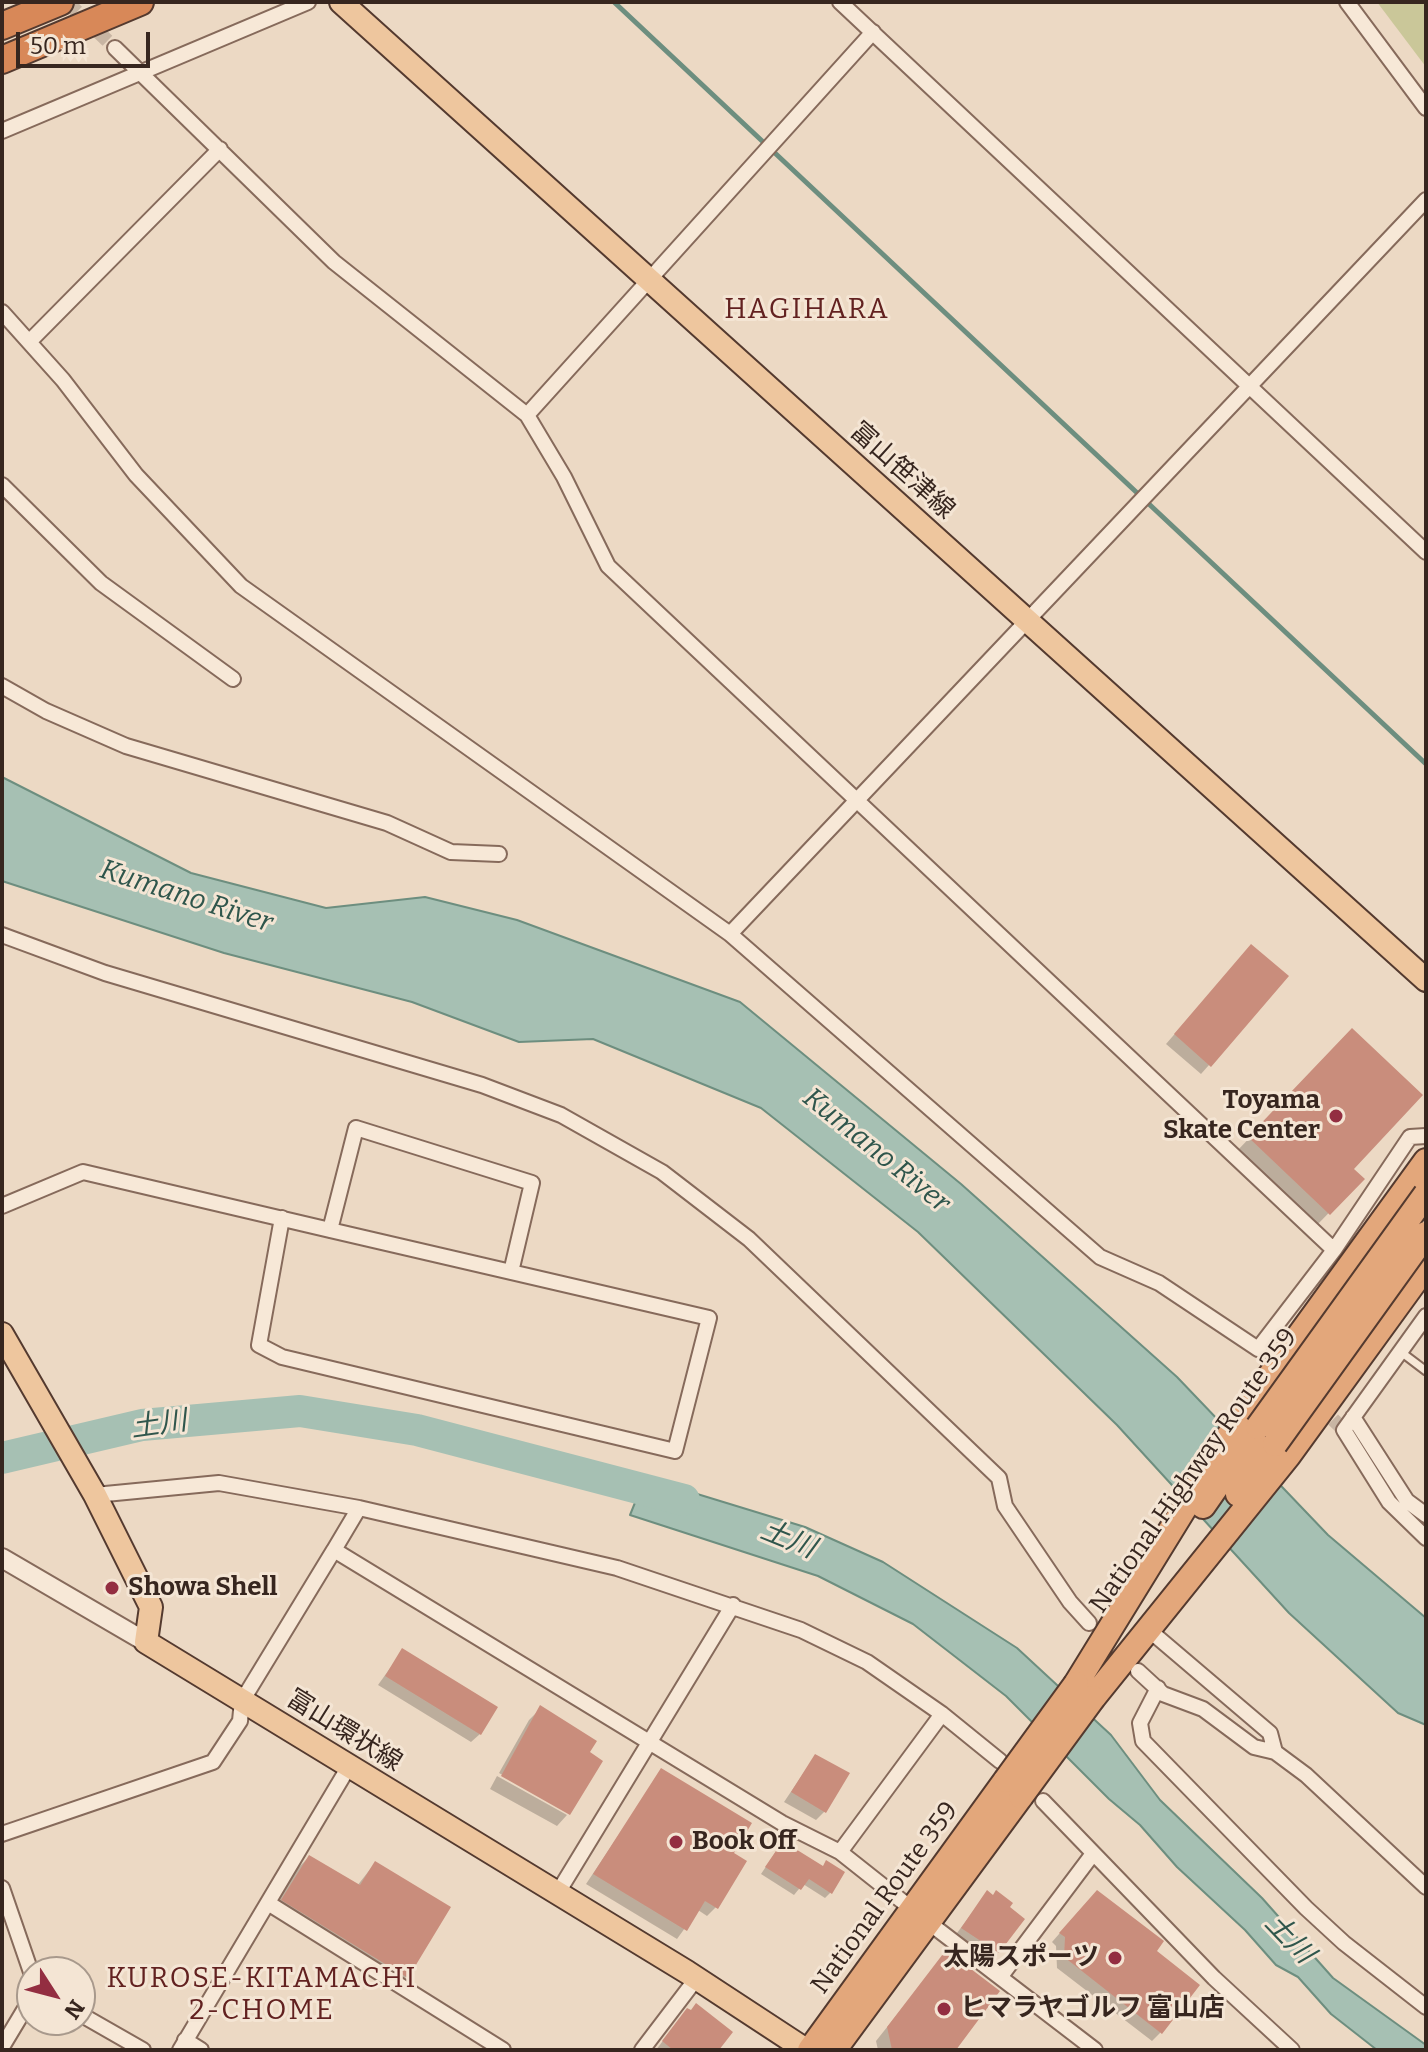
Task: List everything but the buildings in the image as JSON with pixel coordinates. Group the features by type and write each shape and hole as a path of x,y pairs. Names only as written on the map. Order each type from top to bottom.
{"highway":[{"path":"2,26 60,2"},
{"path":"2,60 140,2"},
{"path":"1084,1691 1146,1613 1243,1413 1426,1161"},
{"name":"National Highway Route 359","path":"1146,1613 1426,1194"},
{"name":"National Highway Route 359","path":"1146,1613 1426,1234"},
{"path":"1017,1784 1084,1691 1146,1613 1288,1456 1426,1266"},
{"name":"National Route 359","path":"808,2050 920,1916 1017,1784"},
{"name":"National Route 359","path":"834,2050 920,1916"}],"main road":[{"name":"富山笹津線","path":"341,2 1426,980"},
{"path":"2,1334 92,1490 151,1607 146,1642"},
{"name":"富山環状線","path":"146,1642 808,2050"}],"street":[{"path":"2,131 308,2"},
{"path":"840,2 1426,552"},
{"path":"1347,2 1426,108"},
{"path":"527,415 873,32"},
{"path":"115,48 334,262 527,415 564,477 608,566 1334,1250"},
{"path":"30,341 220,149"},
{"path":"730,934 1426,200"},
{"path":"2,312 30,341 136,475 241,586 730,934 1100,1257 1159,1283 1258,1349 1334,1250 1410,1137 1426,1136"},
{"path":"2,485 101,583 233,679"},
{"path":"2,686 46,711 126,746 387,823 451,852 499,854"},
{"path":"2,935 105,973 482,1085 561,1115 662,1172 749,1239 999,1478 1005,1506 1070,1602 1089,1623"},
{"path":"330,1230 356,1128 532,1183 511,1272"},
{"path":"2,1206 83,1172 282,1218 709,1318 675,1451 282,1357 259,1345 282,1218"},
{"path":"1426,1316 1344,1430 1389,1502 1426,1538"},
{"path":"1353,1417 1407,1501 1426,1515"},
{"path":"92,1490 219,1483 359,1508 550,1550 733,1605 801,1630 867,1662 942,1714 1292,2050"},
{"path":"2,1834 213,1762 240,1721 242,1701 359,1508"},
{"path":"334,1550 782,1823 840,1852 1095,2050"},
{"path":"2,1558 146,1642"},
{"path":"557,1894 733,1605"},
{"path":"1146,1613 1270,1733 1275,1752"},
{"path":"1138,1671 1158,1688 1203,1709 1254,1747 1275,1752 1306,1775 1426,1887"},
{"path":"1158,1688 1140,1723 1143,1741 1325,1926 1426,2007"},
{"path":"840,1852 942,1714"},
{"path":"201,2050 182,2045 348,1768"},
{"path":"1001,1976 1092,1855"},
{"path":"2,1888 25,1956"},
{"path":"268,1903 503,2050"},
{"path":"642,2050 696,1979"},
{"path":"96,2023 143,2050"},
{"path":"2,2047 16,2024"}],"lane":[{"path":"1401,1352 1426,1371"}],"shaded area":[{"path":"1377,2 1426,2 1426,67"}],"water":[{"name":"Kumano River","path":"2,777 191,873 326,908 425,897 517,920 740,1002 961,1184 1177,1377 1328,1535 1426,1618 1426,1725 1398,1713 1289,1613 1117,1425 918,1232 761,1108 593,1039 519,1042 412,1002 224,953 2,881"},
{"path":"645,1478 805,1527 883,1562 1017,1648 1111,1735 1160,1800 1262,1898 1333,1978 1426,2045 1426,2050 1377,2050 1331,2014 1298,1977 1276,1965 1245,1930 1177,1867 1140,1825 1109,1799 1006,1696 913,1624 818,1576 630,1515"}],"waterway":[{"path":"614,2 1426,764"},
{"name":"土川","path":"2,1458 142,1425 300,1411 417,1430 684,1500"}],"tunnel":[{"path":"67,2 115,48"},
{"path":"1318,1405 1344,1430"}],"place":[{"name":"Toyama Skate Center","path":"1336,1116"},
{"name":"Showa Shell","path":"112,1588"},
{"name":"Book Off","path":"676,1842"},
{"name":"太陽スポーツ","path":"1115,1958"},
{"name":"ヒマラヤゴルフ 富山店","path":"944,2009"}],"district":[{"name":"HAGIHARA","path":"807,310"},
{"name":"KUROSE-KITAMACHI 2-CHOME","path":"262,1995"}]}
